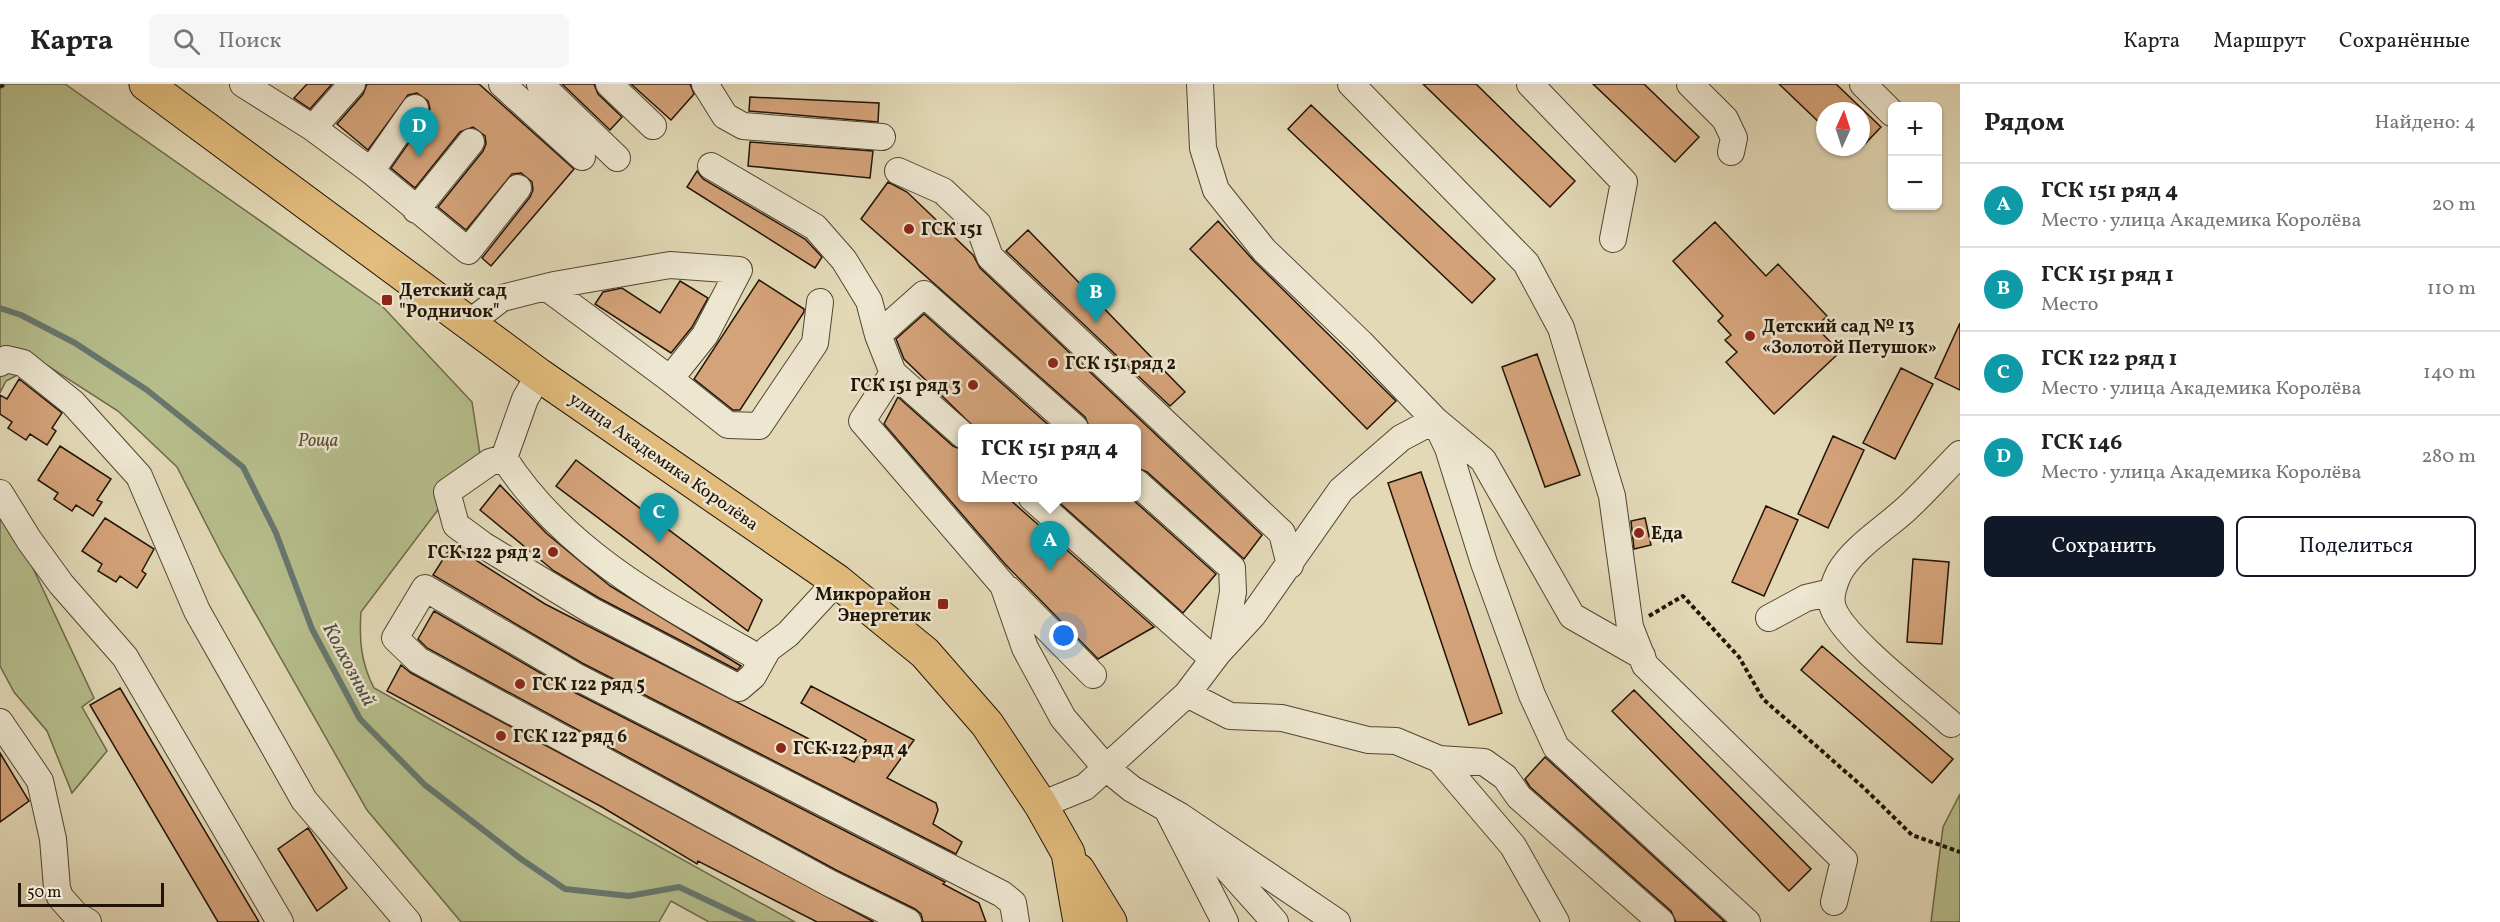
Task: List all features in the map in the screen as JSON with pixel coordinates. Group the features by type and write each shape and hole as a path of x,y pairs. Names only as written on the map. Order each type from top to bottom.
{"main road":[{"name":"улица Академика Королёва","path":"146,84 539,375 837,581 925,653 987,724 1041,805 1068,853 1080,922"},
{"path":"1068,853 1110,922"}],"street":[{"path":"243,84 313,128 371,171 468,251 518,188"},
{"path":"313,128 352,84"},
{"path":"502,84 582,157"},
{"path":"540,84 617,158"},
{"path":"609,84 653,126"},
{"path":"1200,84 1203,148 1216,190 1264,250 1361,343 1435,420 1483,460 1572,616 1642,656"},
{"path":"1351,84 1527,263 1562,328 1612,496 1630,627 1646,665 1844,860 1834,902"},
{"path":"1530,84 1624,182 1613,239"},
{"path":"1690,84 1725,119 1734,138 1731,152"},
{"path":"1863,84 1888,108"},
{"path":"711,86 725,116 742,126 882,137"},
{"path":"371,171 415,108"},
{"path":"416,210 471,142"},
{"path":"711,166 815,226 844,260 869,301 878,335 893,373 958,431"},
{"path":"898,171 943,191 978,224 990,257 1282,533 1290,565"},
{"path":"469,323 502,298 546,287 670,265 739,270 705,335 670,379"},
{"path":"546,287 728,425 759,426 815,343 820,302"},
{"path":"878,335 924,294 1069,424"},
{"path":"0,363 6,359 23,363 73,403 140,476 197,611 304,800 408,922"},
{"path":"893,373 862,421 1003,585 1093,675"},
{"path":"504,459 525,399 539,375"},
{"path":"1041,805 1085,787 1187,694 1218,653 1254,615 1341,490 1401,438 1435,420"},
{"path":"1435,420 1448,448 1484,563 1532,695 1556,747 1747,922"},
{"path":"1951,724 1869,652 1844,626 1832,605 1832,592 1839,573 1854,555 1908,507 1960,454"},
{"path":"504,459 490,462 447,492 456,525 483,545 592,611 739,688 753,676 768,649 788,634 837,581"},
{"path":"504,459 534,499 596,558 643,590 761,659"},
{"path":"1141,487 1232,567 1233,592 1218,653"},
{"path":"0,493 29,540 61,584 125,657 280,922"},
{"path":"1037,502 1218,653"},
{"path":"1003,585 1025,648 1063,718 1106,768 1132,789 1173,813 1337,922"},
{"path":"908,922 829,883 418,660 396,638 411,608 425,588 575,676 1002,894 1012,903 1016,922"},
{"path":"1769,618 1806,598 1832,592"},
{"path":"1187,694 1230,716 1282,718 1368,740 1396,741 1439,759 1484,762 1505,777 1519,797 1661,922"},
{"path":"0,722 40,781 53,839 57,888 60,897 76,915 88,922"},
{"path":"1439,759 1514,846 1556,922"},
{"path":"1173,813 1225,922"},
{"path":"1173,813 1275,922"}],"path":[{"path":"0,87 5,84"},
{"path":"1630,627 1683,596 1739,657 1763,699 1864,788 1912,835 1960,852"}],"green space":[{"name":"Роща","path":"0,84 65,84 383,307 472,402 480,454 361,612 362,651 366,670 374,688 795,922 709,922 671,901 659,922 461,922 367,810 221,553 177,467 118,411 42,362 6,381 0,393"},
{"path":"0,498 94,698 82,707 107,751 72,793 47,731 14,692 0,666"},
{"path":"1960,794 1960,922 1931,922 1943,827"}],"building":[{"path":"307,84 332,84 310,109 294,98"},
{"path":"367,84 479,84 574,169 491,266 482,258 530,197 533,190 532,182 521,173 512,174 466,230 438,207 483,151 486,144 485,136 473,127 460,132 415,188 391,168 427,117 430,109 428,101 417,93 408,95 368,150 337,124 363,94"},
{"path":"562,84 594,84 598,94 622,117 610,130"},
{"path":"631,84 690,84 694,94 671,120"},
{"path":"1423,84 1476,84 1575,181 1550,207"},
{"path":"1593,84 1644,84 1699,137 1675,162"},
{"path":"1779,84 1836,84 1855,102 1816,102 1816,119"},
{"path":"750,97 879,103 878,122 749,111"},
{"path":"1311,105 1495,279 1472,303 1288,129"},
{"path":"1870,116 1881,127 1870,139"},
{"path":"750,142 873,151 870,178 748,166"},
{"path":"697,171 703,179 805,239 822,257 815,268 687,187"},
{"name":"ГСК 151 ряд 2","path":"888,182 907,192 973,255 980,268 1262,535 1244,559 1147,472 1141,470 1141,424 1088,424 1085,417 861,219"},
{"path":"1218,221 1254,261 1396,401 1367,429 1190,249"},
{"path":"1715,222 1766,276 1778,264 1827,316 1816,327 1840,352 1774,414 1726,362 1737,352 1725,340 1731,335 1718,321 1723,316 1673,261"},
{"path":"1028,230 1185,392 1170,406 1006,251"},
{"path":"759,280 804,309 804,312 740,410 733,410 694,379"},
{"path":"680,281 708,298 692,327 671,353 595,304 603,292 622,288 660,313"},
{"name":"ГСК 151 ряд 3","path":"924,314 1047,424 971,424 904,359 896,339"},
{"path":"1960,323 1960,390 1935,378"},
{"path":"1537,354 1580,475 1545,487 1502,367"},
{"path":"1901,368 1933,384 1895,459 1863,443"},
{"path":"19,379 62,413 52,428 56,431 47,445 30,434 26,440 8,428 12,422 0,414 0,395 7,399"},
{"path":"898,397 958,448 958,502 1013,502 1154,627 1098,659 1005,564 884,424"},
{"path":"1833,436 1864,450 1828,528 1798,514"},
{"path":"60,446 111,479 97,500 102,502 93,516 76,505 72,511 54,499 58,493 38,480"},
{"path":"576,460 762,600 748,631 556,486"},
{"path":"1421,472 1502,713 1469,725 1388,483"},
{"name":"ГСК 122 ряд 2","path":"500,485 546,533 610,586 741,666 737,670 599,598 554,571 480,510"},
{"path":"1058,502 1135,502 1216,574 1183,613"},
{"path":"1766,506 1798,520 1764,596 1732,582"},
{"path":"105,518 154,549 142,571 146,574 137,588 120,576 116,582 98,571 102,564 82,551"},
{"name":"Еда","path":"1645,518 1651,545 1634,549 1631,521"},
{"name":"ГСК 122 ряд 4","path":"452,545 545,604 854,762 866,740 801,703 811,686 914,740 887,778 936,803 938,810 933,824 962,842 956,854 582,663 433,575"},
{"path":"1913,559 1949,562 1942,644 1907,642"},
{"path":"434,611 568,689 945,882 943,884 979,903 986,922 923,922 921,914 915,909 836,870 427,648 418,639"},
{"path":"1822,646 1953,759 1932,783 1801,670"},
{"path":"401,665 411,673 874,922 817,922 698,861 697,864 602,807 387,691"},
{"path":"120,688 259,922 218,922 90,705"},
{"path":"1634,690 1811,869 1789,891 1612,711"},
{"path":"0,753 29,801 0,822"},
{"path":"1545,757 1725,922 1676,922 1671,911 1530,787 1525,779"},
{"path":"308,828 347,888 317,911 278,849"}],"waterway":[{"name":"Колхозный","path":"0,308 21,315 75,343 147,390 243,467 276,533 312,629 360,719 425,785 521,859 565,889 629,896 679,887 753,922"}],"place":[{"name":"ГСК 146","path":"419,157"},
{"name":"ГСК 151","path":"909,229"},
{"name":"Детский сад \"Родничок\"","path":"387,300"},
{"name":"ГСК 151 ряд 1","path":"1096,323"},
{"name":"Детский сад № 13 «Золотой Петушок»","path":"1750,336"},
{"name":"ГСК 151 ряд 2","path":"1053,363"},
{"name":"ГСК 151 ряд 3","path":"973,385"},
{"name":"Еда","path":"1639,533"},
{"name":"ГСК 122 ряд 1","path":"659,543"},
{"name":"ГСК 122 ряд 2","path":"553,552"},
{"name":"ГСК 151 ряд 4","path":"1050,571"},
{"name":"Микрорайон Энергетик","path":"943,604"},
{"name":"ГСК 122 ряд 5","path":"520,684"},
{"name":"ГСК 122 ряд 6","path":"501,736"},
{"name":"ГСК 122 ряд 4","path":"781,748"}]}
